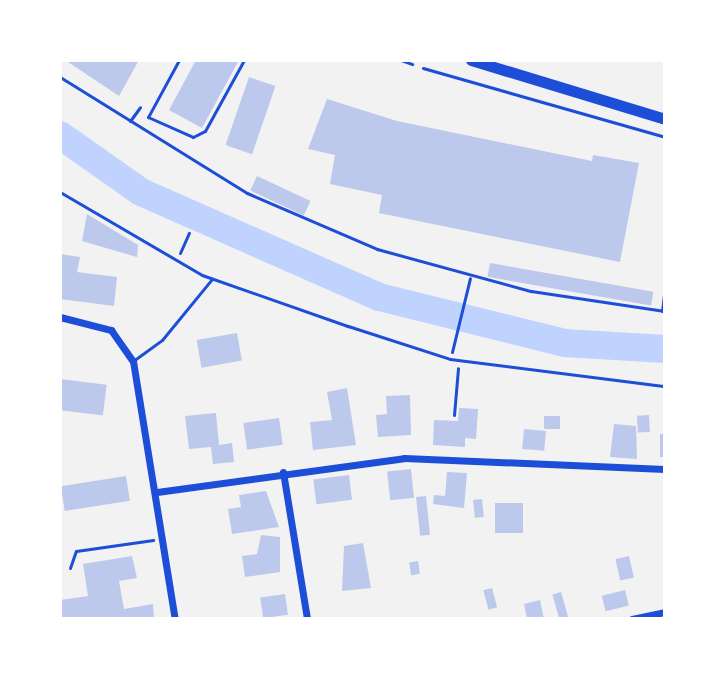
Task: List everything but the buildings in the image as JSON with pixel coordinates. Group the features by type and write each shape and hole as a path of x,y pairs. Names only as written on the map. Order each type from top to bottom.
{"main road":[{"path":"471,60 665,119"}],"street":[{"path":"60,317 111,330 133,361 157,492 175,619"},
{"path":"157,492 283,472 404,458 665,469"},
{"path":"283,472 307,619"},
{"path":"632,619 665,612"}],"lane":[{"path":"179,60 149,112 180,135 205,131 244,60"},
{"path":"60,192 212,279 450,359 665,386"},
{"path":"133,361 162,340 212,279"}],"path":[{"path":"401,60 526,103 665,137"},
{"path":"60,77 130,121 307,221 470,278 664,311 665,287"},
{"path":"130,121 140,107"},
{"path":"177,260 189,233"},
{"path":"450,359 470,278"},
{"path":"454,415 458,360"},
{"path":"70,568 76,551 163,538"}],"waterway":[{"path":"60,135 141,192 379,297 565,343 665,349"}]}
